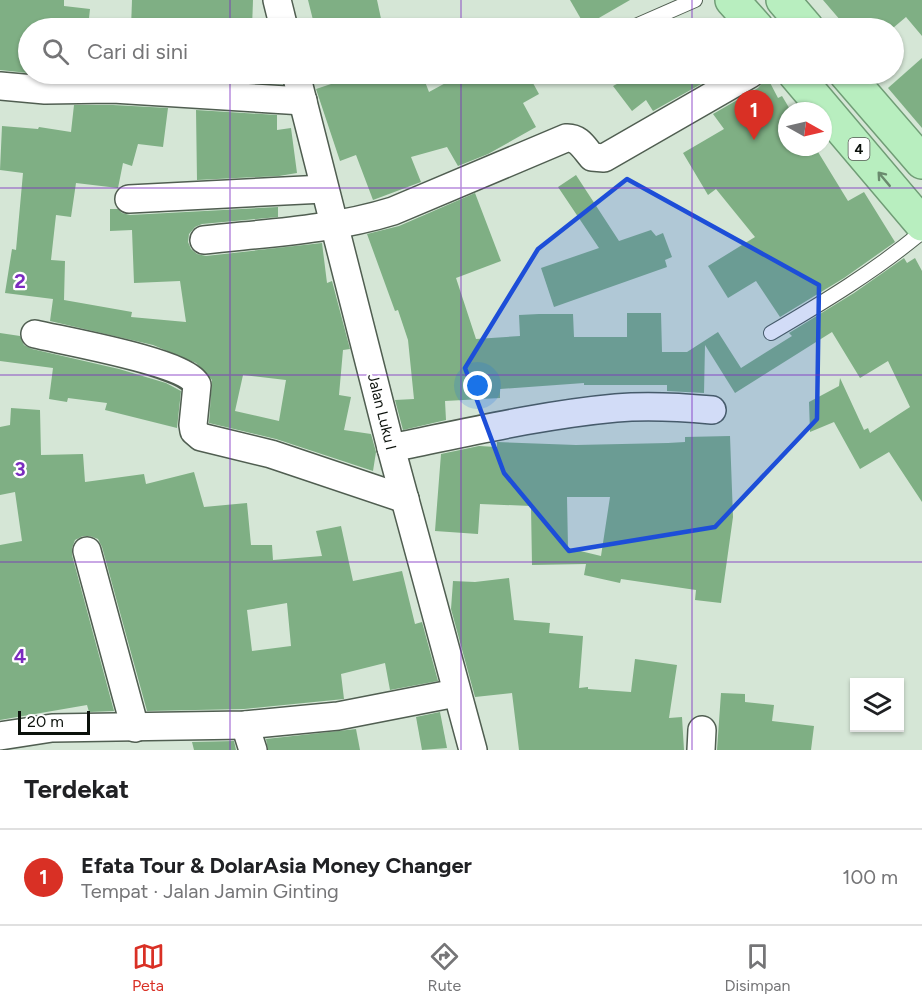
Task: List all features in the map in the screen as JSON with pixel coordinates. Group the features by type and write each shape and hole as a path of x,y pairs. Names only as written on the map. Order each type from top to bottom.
{"highway":[{"path":"732,0 748,18"},
{"path":"783,0 798,18"},
{"name":"4","path":"803,84 922,224"},
{"path":"855,84 922,162"}],"street":[{"path":"277,0 282,18"},
{"name":"Jalan Luku I","path":"299,84 391,448 473,750"},
{"path":"204,240 368,219 393,211 566,138 573,137 579,141 592,157 604,158 733,84"},
{"path":"0,86 45,90 113,89 303,101"},
{"path":"129,199 324,189"},
{"path":"35,334 155,362 189,375 197,385 192,424 194,431 201,437 271,454 405,499"},
{"path":"391,448 494,426 617,407 666,406 712,410"},
{"path":"87,551 135,728"},
{"path":"0,736 54,739 135,728 249,737 338,716 456,693"}],"lane":[{"path":"654,18 695,0"},
{"path":"771,333 835,295 922,232"}],"highlighted area":[{"path":"627,179 819,285 817,419 715,527 569,551 504,473 465,368 538,249"}],"building":[{"path":"0,0 64,0 64,6 90,9 89,18 18,18 18,72 0,70"},
{"path":"132,0 253,0 252,18 131,18"},
{"path":"308,0 377,0 381,18 312,18"},
{"path":"570,0 630,0 599,18 580,18"},
{"path":"823,0 922,0 922,36 906,17 838,18"},
{"path":"922,58 922,128 888,88 893,84 904,84 904,74"},
{"path":"331,84 426,84 429,92 444,84 534,84 539,94 523,103 536,127 488,154 458,166 447,147 411,157 421,182 373,200 356,155 340,161 316,89"},
{"path":"617,84 701,84 653,111 646,100 632,111 613,86"},
{"path":"761,84 771,84 778,98 782,96 786,102 778,102 778,156 820,156 848,201 864,192 895,242 844,278 780,317 756,281 728,298 708,266 755,237 716,189 708,195 683,153 724,129 713,114"},
{"path":"74,105 168,108 163,147 138,144 132,166 123,163 118,188 76,183 71,217 56,215 51,260 65,261 64,300 132,312 131,317 186,322 180,281 134,283 132,230 110,231 110,209 118,209 130,215 278,207 278,217 202,224 195,227 189,234 188,242 197,254 206,256 322,243 327,283 332,281 350,349 343,350 339,395 351,397 344,430 371,434 376,452 373,471 276,439 209,423 212,380 196,363 153,345 50,321 53,299 5,293 12,249 16,250 23,173 0,170 2,126 38,129 39,127 71,132","holes":["243,375 286,380 279,421 235,411"]},
{"path":"196,110 277,115 277,130 291,128 297,173 197,180"},
{"path":"576,175 619,241 651,230 656,236 663,233 672,257 665,260 667,267 554,307 541,268 599,248 558,187"},
{"path":"475,193 501,261 456,278 476,339 520,336 519,315 539,314 573,314 574,337 627,337 627,313 661,313 662,352 687,352 718,332 741,368 792,336 789,333 854,293 904,258 907,263 915,258 922,271 922,502 889,452 860,469 834,422 810,432 809,402 839,386 840,378 864,430 868,428 870,433 910,407 888,361 860,378 832,332 735,393 705,345 704,393 667,391 667,385 584,385 584,383 500,389 500,398 445,401 446,420 403,430 395,400 414,399 408,340 367,234 399,226"},
{"path":"0,333 20,336 24,345 32,349 119,369 166,383 181,391 177,428 105,410 107,403 68,398 67,402 49,399 53,368 0,361"},
{"path":"11,408 40,410 41,455 83,454 85,482 144,474 146,484 194,472 204,507 247,503 251,545 272,545 273,560 322,556 316,531 341,526 353,581 402,571 415,624 422,622 438,681 390,690 385,663 341,674 344,699 244,709 147,711 102,547 98,539 83,536 75,540 72,555 114,711 89,712 87,705 0,720 0,545 22,541 15,492 0,495 0,427 10,425","holes":["287,603 291,646 252,651 247,610"]},
{"path":"730,436 733,517 721,603 695,600 696,590 621,579 620,583 584,575 586,564 532,565 531,506 480,504 478,534 435,531 441,454 479,446 497,447 497,442 576,445 668,443 685,442 685,437","holes":["567,497 610,497 601,556 568,548"]},
{"path":"509,578 514,620 550,623 549,633 583,636 579,688 631,692 635,659 677,665 669,718 682,717 684,750 519,750 512,693 475,697 451,609 453,581 475,582"},
{"path":"721,693 745,694 745,702 774,705 772,721 814,726 811,750 717,750"},
{"path":"440,712 447,748 422,750 416,717"},
{"path":"356,729 360,750 268,750 266,739"},
{"path":"234,741 236,750 194,750 192,742"}],"place":[{"name":"Efata Tour & DolarAsia Money Changer","path":"754,140"}]}
